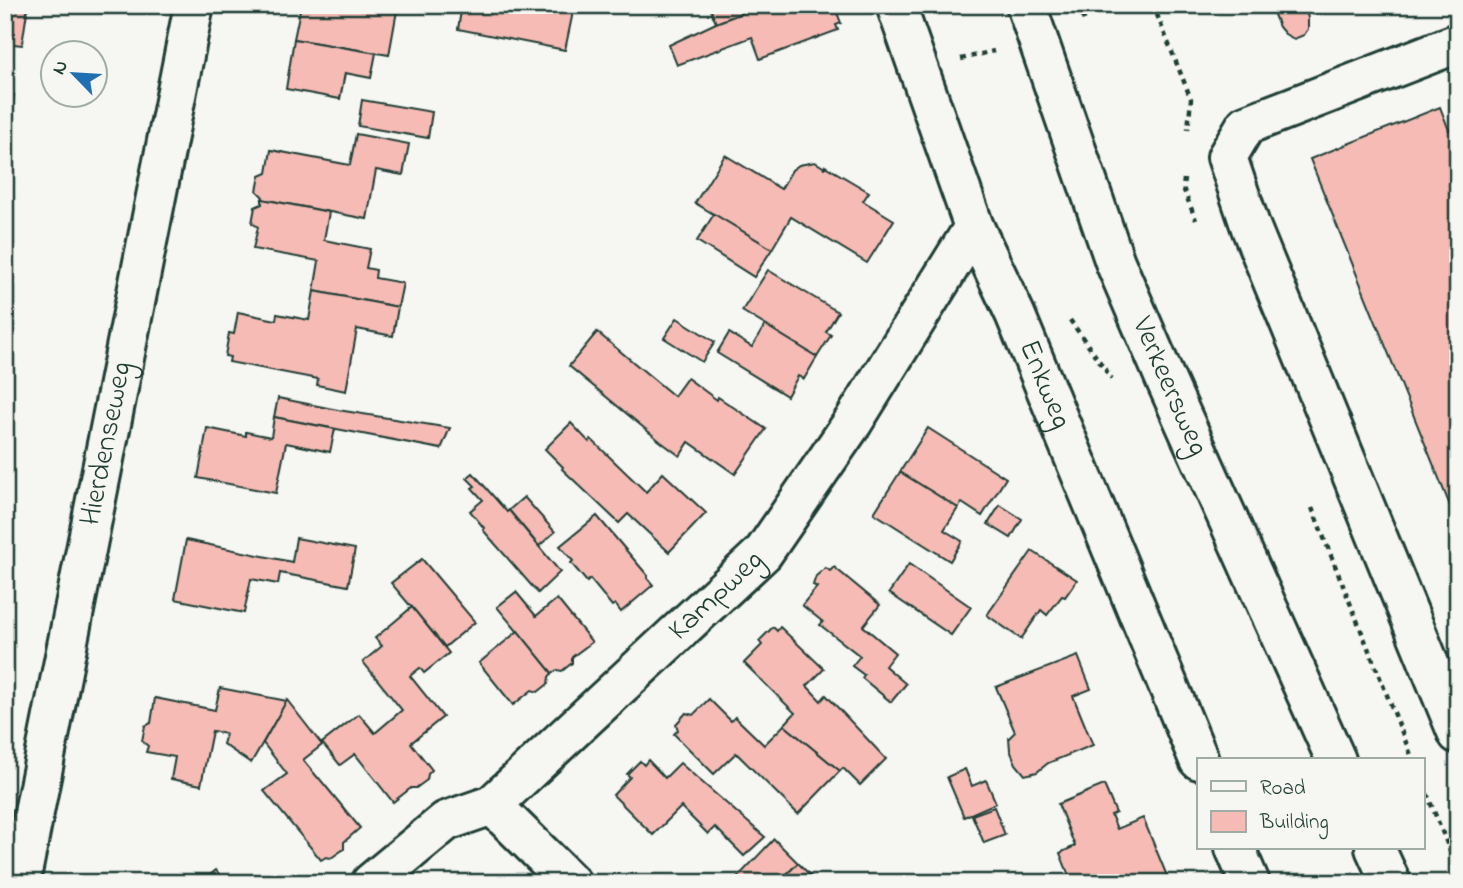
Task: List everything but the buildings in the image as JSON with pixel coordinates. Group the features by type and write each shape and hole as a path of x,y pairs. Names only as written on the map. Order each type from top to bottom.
{"street":[{"name":"Hierdenseweg","path":"20,883 194,5"},
{"name":"Enkweg","path":"896,5 974,227 1015,314 1198,758"},
{"name":"Verkeersweg","path":"1031,21 1115,262 1335,758"},
{"path":"1458,43 1246,125 1227,156 1251,228 1458,734"},
{"name":"Kampweg","path":"372,883 446,821 492,805 763,553 853,422 974,227"},
{"path":"492,805 571,883"},
{"path":"1236,850 1250,883"},
{"path":"1376,850 1391,883"}],"path":[{"path":"920,69 1002,49 1031,21"},
{"path":"1068,317 1114,382"},
{"path":"1424,786 1458,871"}]}
